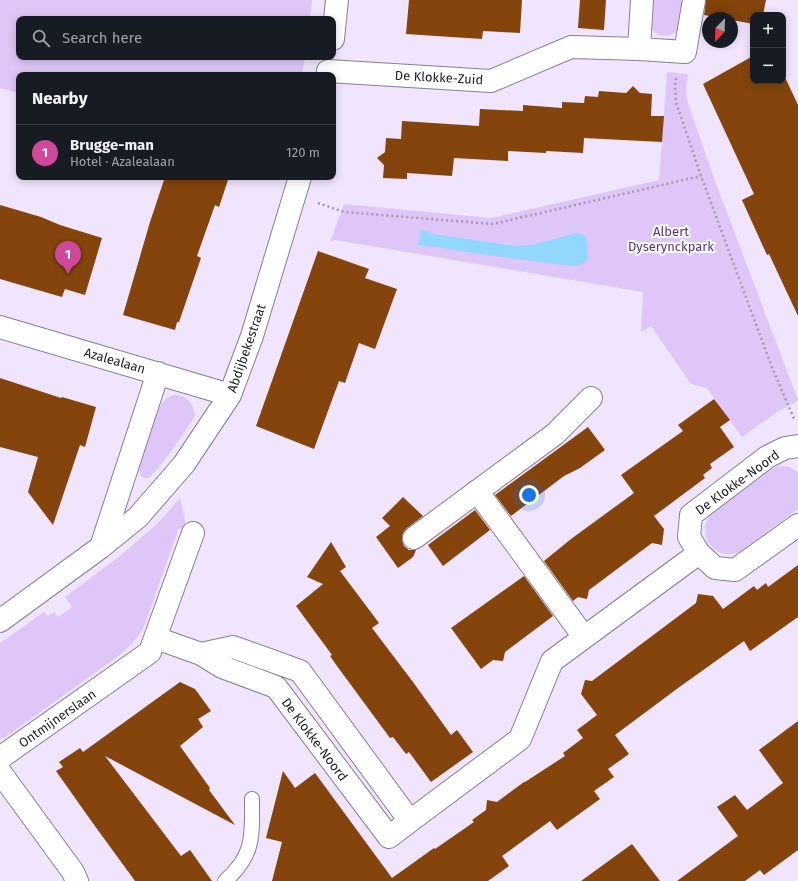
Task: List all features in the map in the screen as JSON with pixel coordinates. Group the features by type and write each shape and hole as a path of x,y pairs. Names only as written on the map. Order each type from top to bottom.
{"street":[{"path":"335,16 337,0"},
{"path":"639,49 642,0"},
{"path":"685,52 694,0"},
{"name":"De Klokke-Zuid","path":"328,68 491,80 571,46 685,52"},
{"name":"Abdijbekestraat","path":"0,621 101,547 138,517 184,464 230,395 252,336 297,186"},
{"name":"Azalealaan","path":"0,326 230,395"},
{"path":"101,547 158,373"},
{"path":"414,538 555,434 591,398"},
{"name":"De Klokke-Noord","path":"798,446 785,448 767,457 691,515 689,537 698,553 715,568 735,570 798,525"},
{"path":"477,491 584,637"},
{"path":"156,638 192,534"},
{"name":"De Klokke-Noord","path":"156,638 201,654 233,647 300,671 410,821 520,740 552,661 698,553"},
{"name":"Ontmijnerslaan","path":"0,758 150,652 156,638"},
{"path":"0,772 73,872 77,881"}],"lane":[{"path":"225,881 242,862 249,849 252,834 252,798"}],"path":[{"path":"685,52 679,66 675,86 676,102 701,176 773,370 797,423"},
{"path":"297,186 344,212 493,224 701,176"}],"green space":[{"path":"0,0 312,0 310,16 16,16 16,60 304,60 302,72 16,72 16,92 0,88"},
{"path":"654,0 683,0 678,28 673,34 665,36 654,32 652,28"},
{"name":"Albert Dyserynckpark","path":"667,72 688,74 686,88 687,100 712,173 798,400 777,412 742,437 707,388 691,384 651,326 641,332 643,292 335,240 330,242 344,204 491,218 659,180"},
{"path":"174,395 182,396 188,400 193,407 195,415 158,469 148,478 145,478 140,474 139,468 158,410 164,401"},
{"path":"783,466 790,467 798,472 798,509 739,552 730,554 721,553 714,549 709,543 706,535 705,527 708,518 714,511 770,470"},
{"path":"180,498 187,530 179,528 145,624 139,635 113,660 4,738 0,738 0,643 44,612 48,616 54,612 58,617 72,607 65,597 120,556 158,523"}],"water":[{"path":"421,230 433,234 515,246 532,245 577,233 586,237 588,259 580,265 571,266 418,245"}],"building":[{"path":"409,0 522,0 520,33 483,31 482,39 406,34"},
{"path":"580,0 606,0 604,30 578,28"},
{"path":"706,0 766,0 764,12 750,12 750,23 738,21 738,12 704,12"},
{"path":"750,58 750,84 786,84 786,79 798,105 798,316 769,254 767,255 742,200 754,194 703,84"},
{"path":"633,86 640,93 652,94 651,116 664,116 662,142 584,138 583,153 508,151 508,161 454,158 452,176 407,173 407,179 383,178 384,165 377,158 385,152 386,138 401,139 402,121 479,126 480,109 523,111 523,105 562,108 562,102 584,103 585,96 598,97 599,91 626,93"},
{"path":"164,180 228,180 219,207 215,205 197,256 201,258 175,330 123,315"},
{"path":"0,205 41,217 60,225 102,238 85,295 65,289 62,297 0,279"},
{"path":"318,251 369,269 365,278 397,289 375,349 359,343 345,383 339,381 314,449 256,426"},
{"path":"0,378 61,398 62,397 96,407 85,447 80,445 53,525 28,492 38,457 0,447"},
{"path":"714,399 730,420 720,427 734,447 710,464 712,468 703,475 705,478 654,516 664,529 662,545 652,543 589,590 587,599 578,597 573,601 544,561 571,539 634,493 621,475 683,431 678,425"},
{"path":"588,427 605,450 580,468 564,476 511,516 495,495"},
{"path":"403,497 423,516 407,528 403,533 402,540 404,546 409,550 416,550 413,557 398,568 376,537 390,526 382,518"},
{"path":"475,510 490,530 443,566 428,545"},
{"path":"331,542 346,567 340,571 379,623 372,628 451,735 457,730 473,752 431,782 409,752 406,754 393,737 390,738 337,666 330,656 332,655 296,606 323,584 307,577"},
{"path":"798,565 798,617 750,651 744,641 615,735 629,754 608,769 614,777 594,791 600,799 557,830 550,821 502,856 509,866 488,881 272,881 282,842 266,838 283,771 295,788 315,773 392,878 474,822 472,820 486,810 487,800 497,802 524,782 565,756 563,753 583,738 577,730 597,715 581,694 585,680 592,681 696,603 698,594 713,596 723,609 754,586 757,590 766,583 768,587"},
{"path":"524,576 553,616 505,652 503,661 493,660 481,669 451,628"},
{"path":"180,682 195,689 211,711 198,719 203,727 180,746 210,788 209,790 235,825 105,756 181,856 190,850 212,881 135,881 56,771 63,767 59,762 80,748 83,752"},
{"path":"798,721 798,850 764,875 760,870 745,881 677,881 738,836 717,807 735,795 747,810 783,783 759,750"},
{"path":"632,844 660,881 581,881"}],"place":[{"name":"Brugge-man","path":"68,274"}]}
